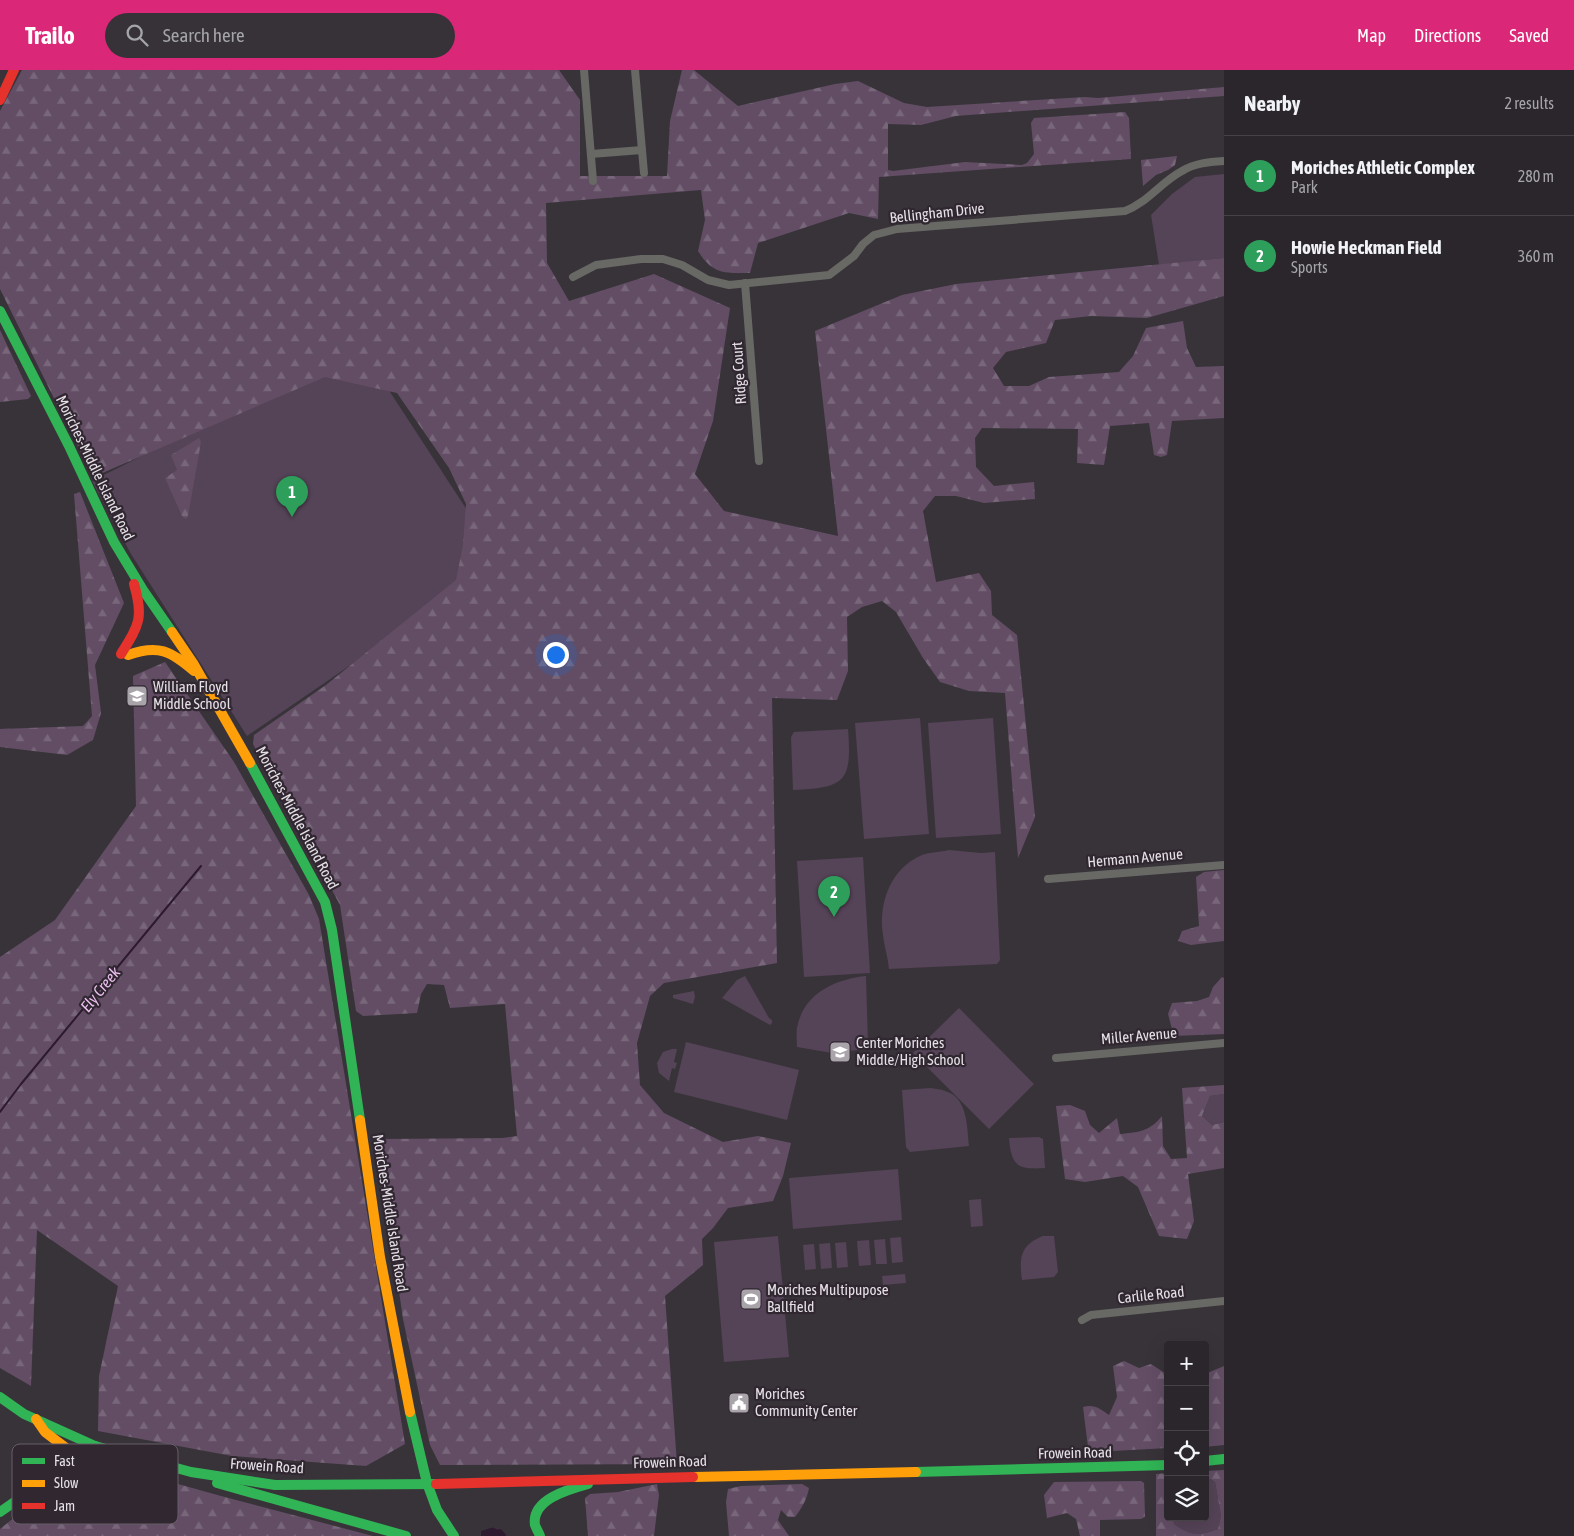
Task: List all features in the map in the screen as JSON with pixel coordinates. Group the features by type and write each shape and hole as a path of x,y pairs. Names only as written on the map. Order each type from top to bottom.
{"main road":[{"path":"0,100 14,70"},
{"name":"Moriches-Middle Island Road","path":"0,311 72,453 107,530 128,566 202,678 240,743 318,888 327,909 380,1257 404,1389 427,1484 441,1516 454,1536"},
{"path":"128,566 140,602 141,618 125,654 151,648 162,649 178,657 202,678"},
{"path":"0,1398 36,1419 91,1444"},
{"path":"36,1419 45,1432 62,1444"},
{"path":"1209,1461 1224,1459"},
{"name":"Frowein Road","path":"178,1469 275,1485 427,1484 1164,1465"},
{"path":"178,1469 222,1485 406,1536"},
{"path":"540,1536 535,1527 534,1520 539,1509 545,1503 566,1490 607,1479"},
{"path":"0,1512 12,1503"}],"street":[{"path":"584,70 593,181"},
{"path":"635,70 644,172"},
{"path":"591,154 642,150"},
{"name":"Bellingham Drive","path":"573,277 596,265 641,259 663,259 682,265 708,280 729,285 829,275 854,256 863,244 874,235 896,229 1125,211 1138,206 1160,186 1182,170 1200,164 1224,161"},
{"name":"Ridge Court","path":"745,283 759,461"},
{"name":"Hermann Avenue","path":"1048,880 1224,865"},
{"name":"Miller Avenue","path":"1056,1058 1224,1043"},
{"name":"Carlile Road","path":"1082,1320 1091,1315 1224,1301"}],"shaded area":[{"path":"1224,174 1224,258 1159,265 1151,215 1172,194 1195,177"},
{"path":"360,346 501,562 247,736 131,554 92,481"},
{"path":"920,718 929,834 864,839 855,723"},
{"path":"993,718 1001,834 936,838 928,723"},
{"path":"848,729 849,760 842,778 835,784 825,787 793,790 791,737 794,732"},
{"path":"949,850 981,853 995,852 1000,960 997,964 889,969 882,923 885,899 889,888 902,868 911,861 925,854"},
{"path":"863,857 870,973 804,977 797,861"},
{"path":"745,976 769,1018 772,1020 770,1025 722,998 737,980"},
{"path":"866,976 868,1045 865,1049 832,1053 797,1047 797,1030 800,1016 813,997 832,985"},
{"path":"694,991 693,1004 673,998 673,995"},
{"path":"959,1008 1034,1084 989,1129 913,1053"},
{"path":"686,1042 799,1070 787,1120 674,1092"},
{"path":"677,1049 674,1062 677,1063 675,1069 672,1068 669,1081 659,1073 657,1063 663,1052"},
{"path":"930,1088 953,1094 958,1100 967,1122 969,1146 910,1152 906,1147 902,1090"},
{"path":"1224,1094 1224,1122 1212,1125 1202,1116 1210,1096"},
{"path":"1039,1137 1043,1139 1045,1168 1022,1167 1014,1160 1009,1138"},
{"path":"898,1169 902,1220 793,1229 789,1178"},
{"path":"981,1199 983,1226 971,1227 969,1200"},
{"name":"Moriches Multipupose Ballfield","path":"778,1236 789,1357 724,1362 714,1242"},
{"path":"1043,1236 1054,1236 1058,1272 1054,1277 1022,1280 1021,1259 1025,1248"},
{"path":"901,1237 903,1262 892,1263 890,1238"},
{"path":"885,1239 887,1264 876,1264 874,1240"},
{"path":"869,1240 871,1265 859,1266 857,1241"},
{"path":"846,1242 848,1267 837,1268 835,1243"},
{"path":"830,1243 832,1268 821,1269 819,1244"},
{"path":"814,1244 816,1269 805,1270 803,1245"},
{"path":"905,1274 906,1283 883,1285 882,1276"},
{"path":"1209,1480 1215,1482 1221,1516 1218,1529 1200,1534 1185,1531 1174,1524 1174,1521 1209,1521"}],"green space":[{"path":"22,70 559,70 580,100 580,176 667,176 670,121 682,70 694,70 738,106 835,84 858,81 904,103 927,107 1085,97 1098,98 1224,87 1224,96 956,116 921,125 888,124 888,170 893,171 965,162 1022,165 1027,163 1034,154 1031,123 1034,118 1125,112 1129,118 1131,159 879,177 878,219 849,213 758,243 750,273 733,273 714,269 698,251 705,220 701,190 546,203 547,263 569,301 654,274 730,308 713,421 695,474 724,511 838,536 815,331 902,295 956,284 1224,258 1224,296 1147,318 1091,316 1055,320 1046,343 1006,352 993,368 1004,386 1029,386 1049,377 1119,372 1133,356 1146,328 1183,321 1187,348 1196,367 1224,366 1224,418 1172,421 1167,455 1161,457 1154,455 1149,423 1110,426 1104,465 1077,463 1078,429 982,428 975,438 976,467 994,486 1034,482 1035,499 984,503 956,496 935,496 923,511 936,582 979,573 991,591 992,615 1017,635 1035,817 1018,858 1005,693 969,691 940,682 923,658 896,612 882,601 862,607 847,617 848,671 837,700 772,698 777,963 664,983 650,996 637,1043 640,1085 664,1113 723,1142 758,1136 791,1143 783,1176 773,1201 728,1208 702,1239 703,1265 665,1296 677,1464 440,1465 430,1445 403,1319 380,1158 373,1143 382,1139 502,1138 517,1136 505,1004 450,1008 444,985 427,984 421,994 417,1013 363,1016 356,1011 340,905 253,744 254,735 326,685 456,580 463,545 466,504 449,468 397,393 325,377 93,477 0,289 0,111"},
{"path":"1177,156 1175,165 1156,175 1143,186 1141,160"},
{"path":"0,330 31,396 28,399 0,402"},
{"path":"199,438 201,442 186,519 182,516 165,478 177,470 171,455"},
{"path":"80,492 124,603 95,665 101,713 93,740 67,755 0,747 0,729 83,726 92,716 74,494"},
{"path":"165,662 234,762 309,895 319,919 405,1444 366,1466 232,1456 178,1446 178,1444 168,1444 98,1431 99,1376 118,1286 37,1230 31,1386 0,1368 0,957 55,920 136,806 133,676"},
{"path":"1224,870 1224,941 1191,945 1178,941 1182,931 1199,926 1196,877 1204,872"},
{"path":"1222,977 1224,978 1224,1034 1174,1036 1168,1014 1172,1003 1197,1001 1209,997 1213,987"},
{"path":"1224,1085 1224,1094 1210,1096 1202,1116 1212,1125 1224,1122 1224,1168 1188,1174 1194,1221 1187,1239 1159,1236 1138,1187 1123,1176 1085,1182 1065,1179 1056,1106 1070,1105 1085,1111 1090,1125 1099,1133 1117,1118 1120,1134 1133,1133 1148,1128 1162,1116 1163,1146 1171,1159 1187,1158 1182,1088"},
{"path":"1124,1361 1139,1368 1151,1364 1164,1372 1164,1448 1094,1452 1088,1447 1083,1407 1094,1407 1109,1415 1117,1397 1113,1366"},
{"path":"1224,1366 1224,1445 1209,1447 1209,1386 1209,1372"},
{"path":"1224,1470 1224,1536 1156,1536 1156,1474 1164,1473 1164,1521 1174,1521 1174,1524 1185,1531 1195,1534 1218,1529 1221,1516 1215,1482 1209,1480 1209,1471"},
{"path":"1141,1481 1144,1483 1145,1517 1141,1519 1100,1520 1100,1536 1080,1536 1076,1519 1067,1513 1047,1518 1044,1495 1054,1482"},
{"path":"178,1484 373,1536 0,1536 0,1529 12,1519 12,1524 178,1524"},
{"path":"657,1484 659,1495 654,1536 588,1536 585,1498 590,1494 618,1492"},
{"path":"802,1484 809,1488 806,1500 800,1510 795,1517 788,1517 781,1510 778,1520 789,1536 729,1536 726,1502 728,1489 741,1486"}],"water":[{"path":"494,1527 502,1530 507,1536 481,1536 481,1531"}],"waterway":[{"name":"Ely Creek","path":"0,1112 201,866"}],"traffic: fast":[{"path":"0,311 69,446 114,542 143,590 172,632"},
{"path":"250,763 325,902 332,930 360,1120"},
{"path":"0,1397 24,1414 91,1444"},
{"path":"410,1412 427,1483"},
{"path":"1209,1461 1224,1459"},
{"path":"916,1472 1164,1465"},
{"path":"178,1468 275,1485 436,1484"},
{"path":"217,1483 406,1536"},
{"path":"427,1483 437,1510 454,1536"},
{"path":"540,1536 535,1525 535,1516 539,1508 562,1492 588,1484"},
{"path":"0,1512 12,1504"}],"traffic: slow":[{"path":"172,632 193,663 250,763"},
{"path":"128,655 148,650 164,651 194,671"},
{"path":"360,1120 380,1257 410,1412"},
{"path":"36,1419 45,1432 61,1444"},
{"path":"693,1477 916,1472"}],"traffic: jam":[{"path":"0,100 14,70"},
{"path":"121,654 132,636 138,621 139,605 134,584"},
{"path":"436,1484 693,1477"}],"place":[{"name":"Moriches Athletic Complex","path":"292,517"},
{"name":"William Floyd Middle School","path":"137,696"},
{"name":"Howie Heckman Field","path":"834,917"},
{"name":"Center Moriches Middle/High School","path":"840,1052"},
{"name":"Moriches Multipupose Ballfield","path":"751,1299"},
{"name":"Moriches Community Center","path":"739,1403"}]}
